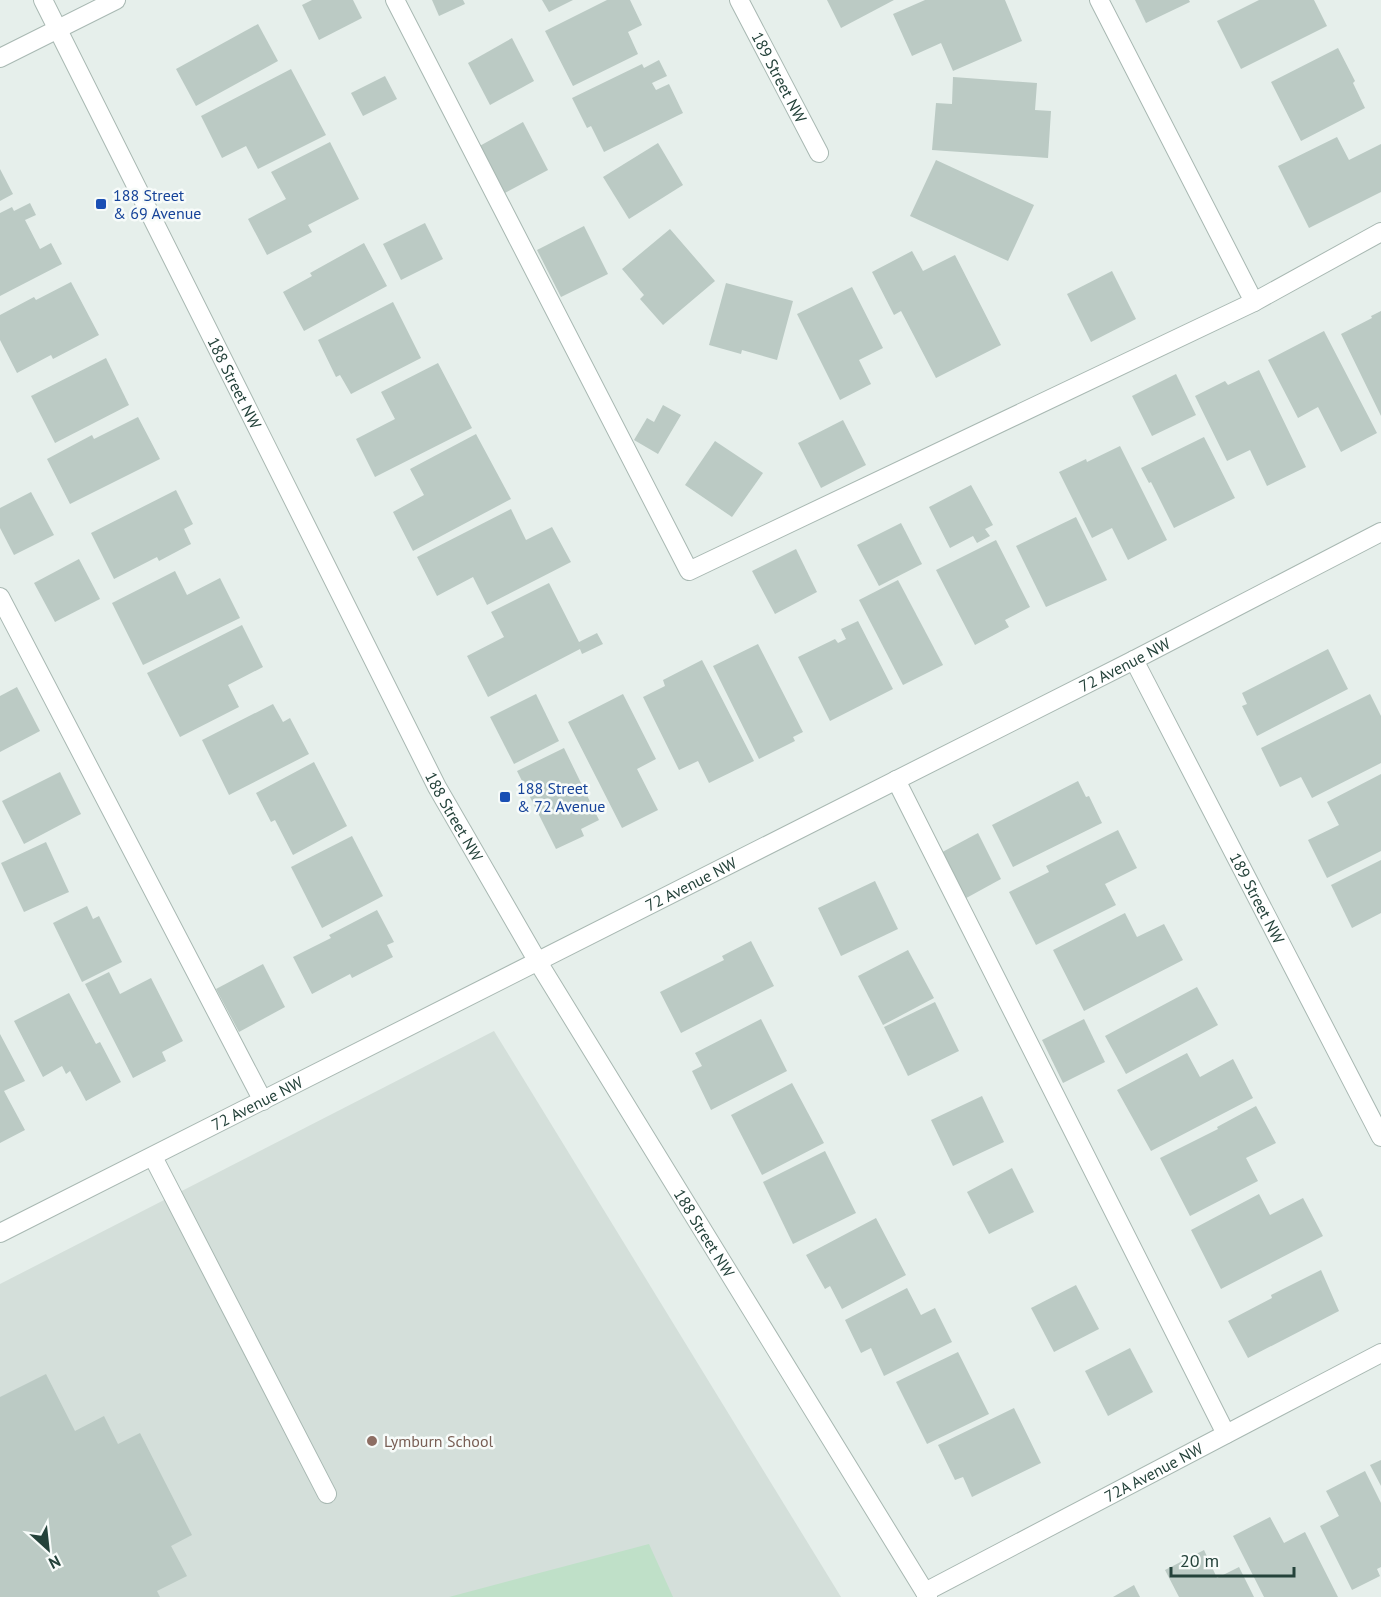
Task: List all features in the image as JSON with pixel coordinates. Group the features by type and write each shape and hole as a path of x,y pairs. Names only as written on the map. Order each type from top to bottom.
{"street":[{"name":"188 Street NW","path":"43,0 438,787 538,962 927,1594"},
{"path":"0,58 116,0"},
{"path":"395,0 689,571 1254,302 1381,232"},
{"name":"189 Street NW","path":"739,0 819,153"},
{"path":"1099,0 1254,302"},
{"name":"72 Avenue NW","path":"0,1233 1134,660 1381,532"},
{"path":"0,597 263,1101"},
{"name":"189 Street NW","path":"1134,660 1381,1137"},
{"path":"897,780 1226,1434"},
{"path":"153,1156 327,1494"},
{"name":"72A Avenue NW","path":"927,1594 1381,1353"}],"shaded area":[{"name":"Lymburn School","path":"494,1031 841,1597 0,1597 0,1284"}],"green space":[{"path":"649,1544 673,1597 449,1597"}],"building":[{"path":"312,0 353,0 362,18 319,40 302,5"},
{"path":"432,0 463,0 465,4 439,16"},
{"path":"542,0 573,0 549,12"},
{"path":"607,0 630,0 642,25 628,32 638,54 573,86 545,31"},
{"path":"827,0 894,0 841,28"},
{"path":"925,0 1005,0 1022,41 953,71 941,43 912,56 893,14"},
{"path":"1135,0 1189,0 1190,2 1146,23"},
{"path":"1259,0 1314,0 1327,26 1241,69 1217,21"},
{"path":"258,24 278,61 196,106 176,69"},
{"path":"512,38 534,81 490,105 468,63"},
{"path":"1338,48 1355,81 1353,83 1365,108 1301,141 1271,82"},
{"path":"659,60 667,76 652,83 656,90 669,84 683,113 604,152 591,126 587,128 572,98 642,64 644,68"},
{"path":"291,69 326,135 258,169 246,146 222,158 201,116"},
{"path":"385,76 397,99 363,116 351,93"},
{"path":"953,77 1037,83 1035,110 1051,111 1048,158 932,150 936,103 952,104"},
{"path":"523,122 548,170 501,195 476,148"},
{"path":"1337,137 1349,160 1381,144 1381,192 1309,228 1278,166"},
{"path":"330,142 359,199 308,225 312,232 267,255 248,219 286,199 271,172"},
{"path":"658,143 683,185 629,219 603,177"},
{"path":"936,160 1034,205 1008,261 910,216"},
{"path":"0,169 13,194 0,201"},
{"path":"30,203 36,215 25,220 40,249 51,243 62,264 0,296 0,213 12,207 14,211"},
{"path":"425,223 443,259 401,280 383,244"},
{"path":"584,226 608,274 561,297 537,250"},
{"path":"670,229 715,281 663,325 640,299 644,295 622,269"},
{"path":"364,243 387,286 304,331 283,292 312,276 310,273"},
{"path":"912,251 923,271 955,255 1001,345 936,378 901,311 894,315 872,272"},
{"path":"1112,271 1136,319 1091,342 1067,294"},
{"path":"71,282 99,335 53,359 51,355 17,373 0,340 0,315 34,297 36,300"},
{"path":"726,283 793,301 777,360 742,350 741,354 709,345"},
{"path":"852,287 883,348 859,360 871,384 840,400 797,314"},
{"path":"393,302 421,358 351,394 340,375 336,377 318,340"},
{"path":"1381,311 1381,416 1341,334"},
{"path":"1324,331 1377,433 1341,452 1318,407 1298,418 1268,360"},
{"path":"106,358 129,405 55,443 31,396"},
{"path":"438,363 472,428 375,477 356,439 395,419 381,392"},
{"path":"1259,370 1306,467 1267,486 1250,450 1227,461 1195,396 1225,381 1228,385"},
{"path":"1176,374 1196,415 1152,436 1132,396"},
{"path":"663,405 681,415 658,454 634,440 647,418 654,422"},
{"path":"138,417 160,459 70,504 47,459 92,435 94,439"},
{"path":"843,420 866,465 821,488 798,443"},
{"path":"476,434 511,499 413,551 393,512 424,495 410,469"},
{"path":"1204,437 1235,498 1174,528 1151,482 1149,483 1141,468"},
{"path":"715,441 763,473 732,517 685,485"},
{"path":"1120,446 1167,540 1128,560 1112,528 1092,538 1059,472"},
{"path":"971,485 993,525 985,529 990,536 977,543 973,536 950,548 929,507"},
{"path":"176,490 193,524 184,529 191,544 159,561 157,557 114,579 91,533"},
{"path":"31,492 54,535 14,555 0,528 0,508"},
{"path":"511,509 526,540 552,527 571,562 487,605 473,577 437,596 417,557"},
{"path":"1076,517 1107,580 1046,607 1016,546"},
{"path":"901,523 922,564 879,586 857,545"},
{"path":"996,540 1030,607 1005,620 1009,627 975,645 936,570"},
{"path":"796,549 817,592 775,614 752,571"},
{"path":"79,559 100,599 55,622 34,583"},
{"path":"175,571 187,595 220,578 240,618 143,665 112,603"},
{"path":"898,580 943,665 903,685 859,600"},
{"path":"549,583 579,642 597,633 603,644 582,654 580,649 488,697 467,656 504,637 491,612"},
{"path":"858,621 893,689 830,721 798,657 835,639 838,643 846,639 841,629"},
{"path":"242,625 263,667 228,685 239,707 180,737 147,673"},
{"path":"758,644 803,732 793,737 795,741 759,759 713,666"},
{"path":"1328,649 1348,689 1257,736 1242,706 1247,704 1242,693"},
{"path":"702,660 754,761 709,783 698,761 679,770 643,697 665,686 663,680"},
{"path":"17,687 40,731 0,752 0,696"},
{"path":"536,694 559,741 514,764 490,717"},
{"path":"623,694 656,759 637,769 658,810 622,828 568,722"},
{"path":"1370,694 1381,716 1381,763 1312,798 1301,777 1280,787 1261,748"},
{"path":"273,704 283,722 290,718 309,754 229,795 202,740"},
{"path":"564,748 599,820 581,829 584,836 556,849 517,771"},
{"path":"314,762 347,826 293,855 275,820 271,822 256,793"},
{"path":"60,772 81,814 24,844 2,801"},
{"path":"1381,774 1381,851 1327,878 1308,840 1339,825 1327,802"},
{"path":"1078,781 1086,797 1089,796 1102,823 1013,867 992,825"},
{"path":"1118,830 1137,868 1105,884 1116,905 1036,945 1009,892 1049,872 1046,866"},
{"path":"978,833 1001,879 959,902 935,856"},
{"path":"352,836 383,896 322,928 291,867"},
{"path":"46,842 69,892 24,912 1,863"},
{"path":"1381,860 1381,913 1352,928 1331,885"},
{"path":"875,881 898,929 841,956 818,908"},
{"path":"87,906 93,919 99,916 122,962 82,982 53,923"},
{"path":"377,910 394,942 387,945 393,957 352,978 350,974 312,994 293,957 331,938 329,935"},
{"path":"1125,913 1137,937 1164,924 1183,960 1084,1011 1053,950"},
{"path":"751,941 774,986 681,1033 660,992 724,960 722,956"},
{"path":"908,950 934,998 883,1025 858,976"},
{"path":"263,964 285,1007 239,1032 216,989"},
{"path":"109,972 120,994 151,978 183,1041 162,1052 166,1061 133,1078 85,984"},
{"path":"1197,987 1218,1025 1126,1074 1105,1036"},
{"path":"69,993 96,1044 100,1042 121,1082 86,1101 70,1071 66,1074 62,1066 43,1077 14,1021"},
{"path":"935,1002 959,1051 908,1076 884,1027"},
{"path":"761,1019 787,1071 711,1110 692,1071 702,1066 695,1053"},
{"path":"1084,1019 1105,1062 1063,1083 1042,1040"},
{"path":"0,1034 25,1081 4,1091 25,1130 0,1143"},
{"path":"1187,1053 1200,1077 1233,1059 1253,1098 1151,1151 1117,1090"},
{"path":"792,1083 824,1143 762,1175 731,1115"},
{"path":"982,1096 1004,1142 953,1166 931,1120"},
{"path":"1256,1106 1276,1143 1246,1158 1258,1181 1190,1216 1160,1158 1218,1129 1217,1127"},
{"path":"825,1151 856,1213 793,1244 763,1182"},
{"path":"1012,1168 1034,1212 989,1234 967,1192"},
{"path":"1259,1194 1270,1215 1303,1198 1323,1236 1221,1289 1191,1230"},
{"path":"876,1218 906,1275 842,1309 830,1286 825,1289 806,1255"},
{"path":"1321,1270 1339,1311 1248,1358 1228,1321 1272,1298 1271,1295"},
{"path":"1076,1285 1099,1329 1054,1352 1031,1308"},
{"path":"907,1288 921,1315 935,1308 952,1342 884,1376 871,1348 861,1353 845,1320"},
{"path":"1130,1348 1153,1392 1108,1416 1085,1371"},
{"path":"958,1352 989,1414 927,1444 896,1382"},
{"path":"46,1374 75,1431 104,1416 118,1444 140,1433 192,1535 171,1546 187,1576 157,1591 160,1597 0,1597 0,1397"},
{"path":"1014,1408 1041,1463 972,1497 963,1477 955,1480 938,1445"},
{"path":"1381,1460 1381,1486 1370,1465"},
{"path":"1365,1471 1381,1503 1381,1567 1377,1569 1380,1576 1352,1590 1320,1526 1339,1516 1326,1491"},
{"path":"1270,1517 1284,1543 1305,1532 1338,1597 1264,1597 1233,1536"},
{"path":"1204,1550 1217,1578 1239,1567 1254,1597 1179,1597 1165,1570"},
{"path":"1134,1585 1140,1597 1113,1597"}],"place":[{"name":"188 Street & 69 Avenue","path":"101,204"},
{"name":"188 Street & 72 Avenue","path":"505,797"},
{"name":"Lymburn School","path":"372,1441"}]}
